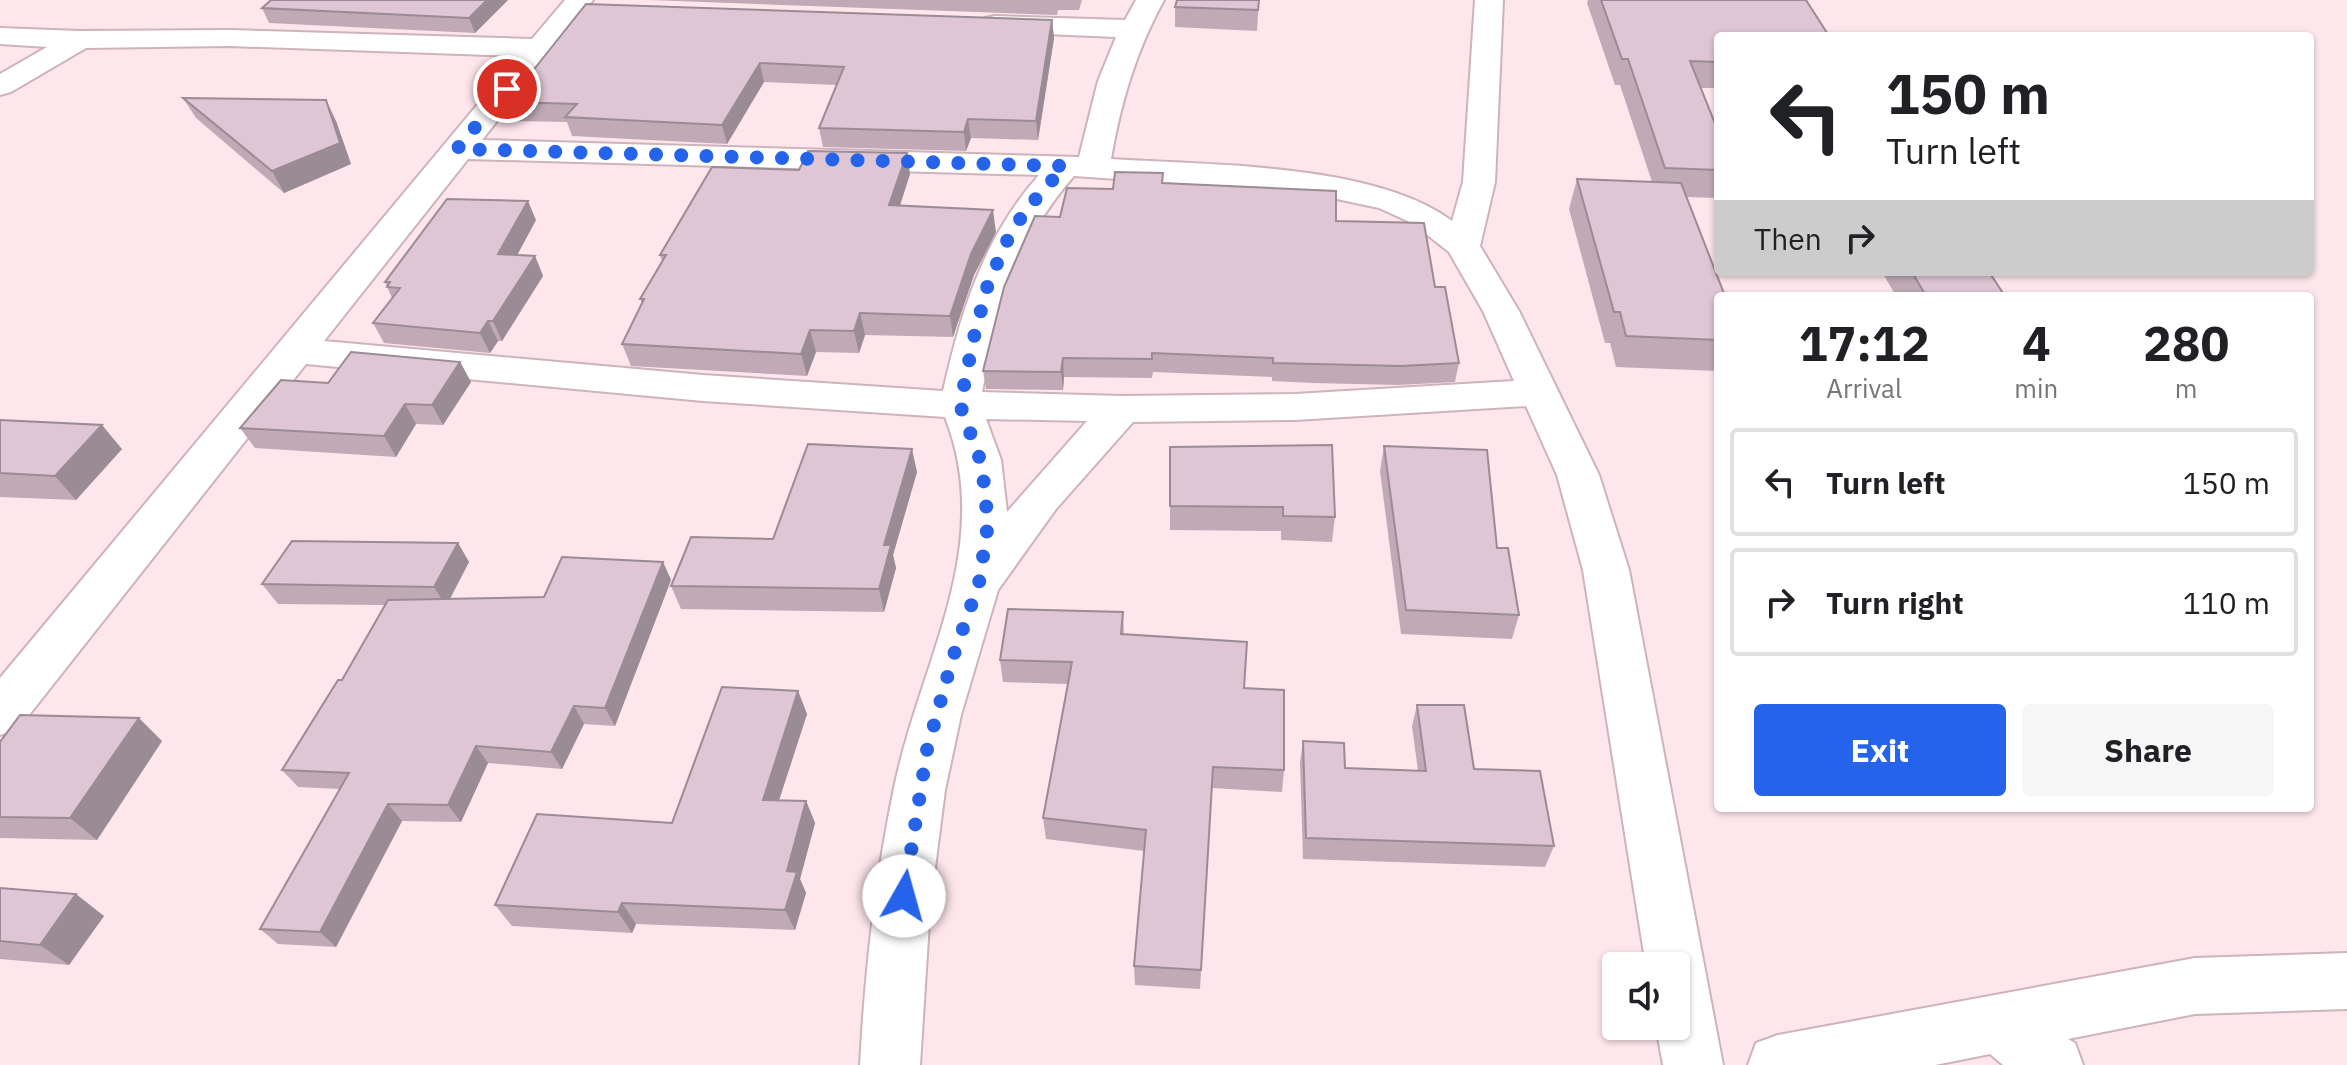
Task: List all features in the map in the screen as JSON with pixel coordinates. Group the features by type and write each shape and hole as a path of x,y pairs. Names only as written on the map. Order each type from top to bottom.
{"street":[{"path":"890,1065 907,865 927,750 952,660 979,583 988,524 982,465 960,405 988,284 1007,241 1025,211 1079,166 1133,29 1150,0"},
{"path":"1463,246 1479,182 1489,0"},
{"path":"0,714 540,48 584,7"},
{"path":"229,38 263,9"},
{"path":"974,23 1133,29"},
{"path":"0,36 80,40 229,38 540,48"},
{"path":"0,86 80,40"},
{"path":"457,149 1079,166 1304,182 1389,200 1424,216 1463,246 1501,311 1578,475 1606,570 1673,952"},
{"path":"296,351 703,388 960,405 1122,409 1295,407 1539,392"},
{"path":"979,583 1041,498 1122,409"},
{"path":"1778,1065 2195,986 2347,981"},
{"path":"1997,1023 2053,1065"},
{"path":"1689,1040 1693,1065"}],"building":[{"path":"271,0 487,0 469,18 262,8"},
{"path":"1177,0 1259,0 1258,10 1175,7"},
{"path":"1601,0 1806,0 1826,32 1714,32 1714,62 1690,61 1714,121 1714,170 1665,168 1628,59 1622,59"},
{"path":"586,4 1052,20 1036,121 968,119 964,132 819,128 844,67 760,63 722,125 565,117 577,104 508,102"},
{"path":"183,98 326,100 340,143 272,171"},
{"path":"808,151 907,153 889,205 993,210 971,254 950,316 860,313 854,331 810,330 801,354 622,344 644,299 640,299 666,255 660,255 712,167 799,170"},
{"path":"1115,172 1163,173 1162,183 1336,191 1336,221 1424,223 1435,287 1445,287 1459,363 1401,366 1273,363 1273,358 1152,353 1152,359 1063,358 1061,372 983,371 1004,287 1035,216 1060,217 1067,188 1113,189"},
{"path":"1577,179 1681,183 1714,268 1714,276 1717,276 1723,292 1714,292 1714,340 1626,336 1620,312 1614,312"},
{"path":"447,199 528,201 498,254 535,256 493,321 488,321 480,333 373,323 400,288 387,287 390,282 385,282"},
{"path":"1914,276 1992,276 2002,292 1924,292"},
{"path":"351,352 460,362 432,405 405,404 384,436 240,428 281,380 328,383"},
{"path":"0,420 102,425 55,476 0,473"},
{"path":"808,444 912,449 884,545 891,545 879,589 671,586 691,537 773,539"},
{"path":"1332,445 1335,517 1283,516 1283,507 1170,506 1170,447"},
{"path":"1384,446 1487,450 1497,548 1508,548 1519,615 1406,610"},
{"path":"292,541 458,543 434,587 262,584"},
{"path":"562,557 663,562 605,708 574,706 551,752 476,746 448,805 388,804 320,932 260,929 349,773 282,770 338,680 342,680 388,600 544,597"},
{"path":"1008,609 1123,612 1121,634 1247,642 1244,688 1284,690 1284,770 1213,767 1201,970 1134,966 1146,830 1043,818 1072,662 1000,660"},
{"path":"722,687 798,691 763,800 806,801 787,871 797,872 785,910 622,903 618,912 495,905 537,814 672,823"},
{"path":"1417,705 1464,705 1474,769 1540,771 1554,846 1306,838 1303,741 1344,743 1345,768 1426,771"},
{"path":"20,715 139,718 70,818 0,817 0,742"},
{"path":"0,888 76,894 40,945 0,941"}],"route":[{"path":"507,89 457,149 1065,166 1025,211 1007,241 988,284 974,337 960,405 982,465 988,524 979,583 952,660 927,750 904,896"}]}
